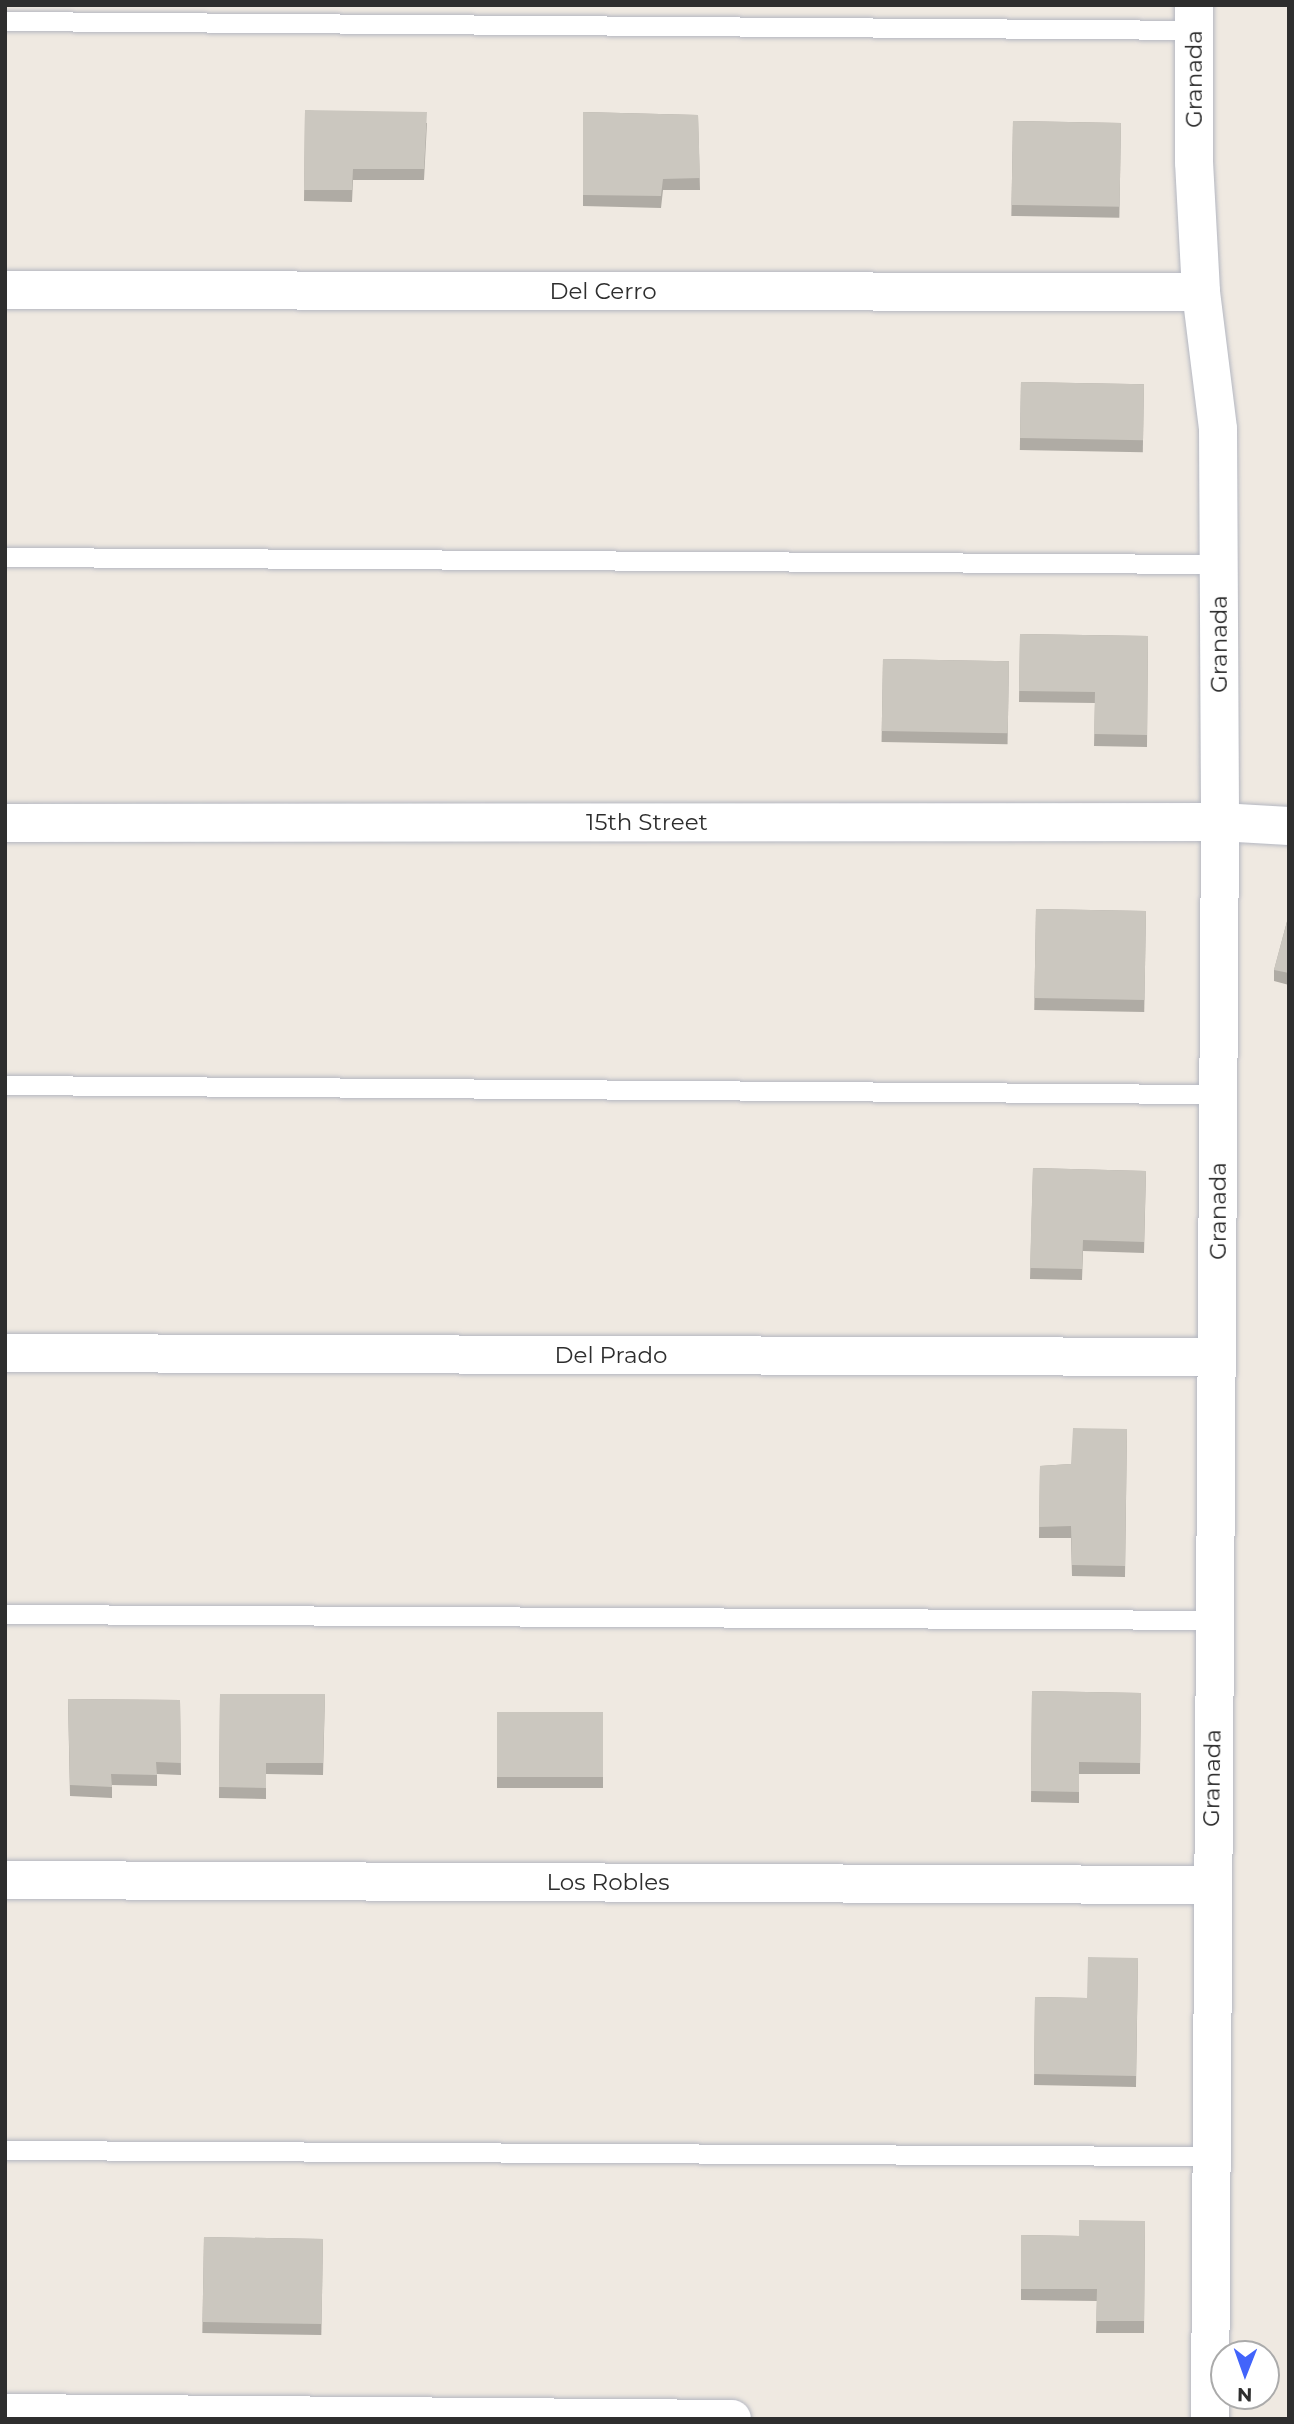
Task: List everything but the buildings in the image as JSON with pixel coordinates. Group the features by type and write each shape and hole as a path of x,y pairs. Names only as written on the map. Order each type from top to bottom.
{"street":[{"name":"Granada","path":"1194,18 1194,162 1201,292 1218,429 1219,564 1220,822 1211,1885 1210,2419"},
{"name":"Del Cerro","path":"5,290 1201,292"},
{"name":"15th Street","path":"5,823 1220,822 1289,826"},
{"name":"Del Prado","path":"5,1353 1217,1357"},
{"name":"Los Robles","path":"5,1880 1211,1885"},
{"path":"5,2413 732,2419"}],"lane":[{"path":"5,22 1194,18"},
{"path":"5,557 1219,564"},
{"path":"5,1085 1218,1094"},
{"path":"5,1614 1213,1620"},
{"path":"5,2150 1210,2156"}]}
